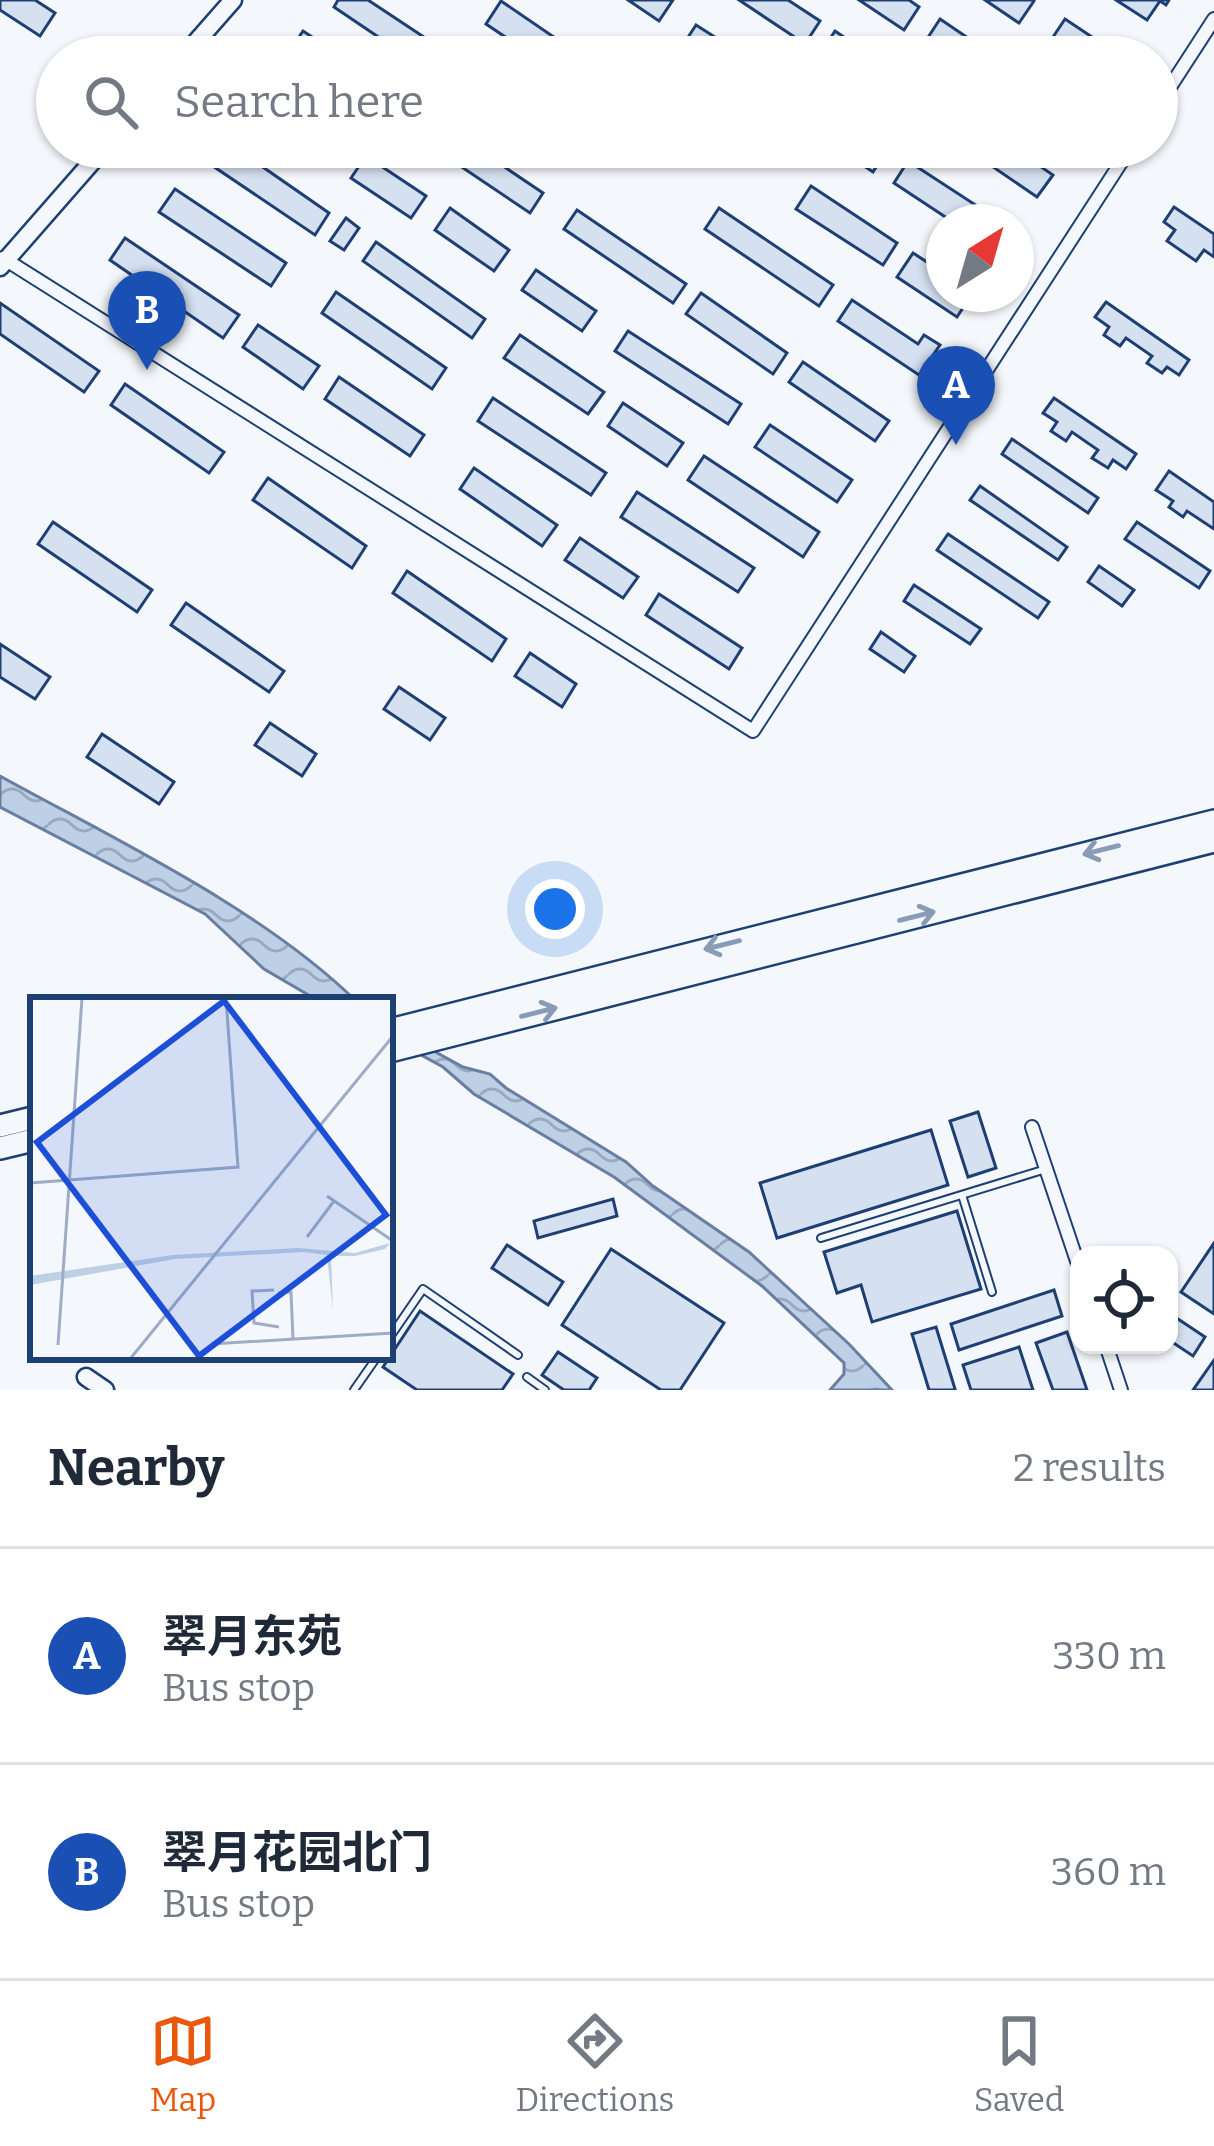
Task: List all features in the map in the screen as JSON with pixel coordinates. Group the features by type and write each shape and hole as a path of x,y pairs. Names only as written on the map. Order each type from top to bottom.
{"highway":[{"path":"394,1040 1214,821"},
{"path":"394,1040 426,1041 1214,841"},
{"path":"0,1126 30,1119"},
{"path":"0,1148 30,1141"}],"street":[{"path":"201,36 233,0"},
{"path":"1178,75 1214,20"},
{"path":"86,168 2,261 753,731 1117,168"},
{"path":"1032,1127 1072,1246"},
{"path":"1109,1354 1121,1390"},
{"path":"86,1377 105,1390"}],"lane":[{"path":"821,1238 1046,1169"},
{"path":"962,1195 992,1292"},
{"path":"393,1333 423,1289 518,1355"},
{"path":"354,1390 374,1360"},
{"path":"527,1377 545,1390"}],"water":[{"path":"0,776 232,906 352,997 312,997 264,969 205,914 0,807"},
{"path":"393,1029 463,1067 490,1074 626,1162 749,1252 892,1390 830,1390 844,1374 844,1363 762,1286 614,1177 474,1094 443,1067 393,1040"}],"building":[{"path":"0,0 35,0 55,13 40,36 0,10"},
{"path":"338,0 368,0 422,36 377,36 334,7"},
{"path":"628,0 673,0 659,21"},
{"path":"739,0 788,0 820,21 810,36 793,36"},
{"path":"859,0 909,0 919,7 904,30"},
{"path":"985,0 1033,0 1034,1 1019,23"},
{"path":"1116,0 1169,0 1166,5 1160,1 1147,20"},
{"path":"501,1 552,36 504,36 486,24"},
{"path":"940,19 965,36 929,36"},
{"path":"1065,19 1090,36 1054,36"},
{"path":"696,25 713,36 689,36"},
{"path":"216,168 264,168 329,213 315,235"},
{"path":"358,168 384,168 426,196 411,218 351,178"},
{"path":"463,168 506,168 543,193 530,213"},
{"path":"904,168 919,168 974,204 926,204 894,183"},
{"path":"995,168 1043,168 1053,175 1037,197"},
{"path":"811,186 897,243 883,265 796,209"},
{"path":"175,189 286,263 271,286 159,212"},
{"path":"1174,207 1214,234 1214,257 1204,250 1196,261 1167,241 1175,230 1164,222"},
{"path":"450,208 509,250 494,271 435,230"},
{"path":"719,208 833,285 819,306 705,229"},
{"path":"577,210 686,284 673,303 564,229"},
{"path":"346,218 359,228 344,250 330,241"},
{"path":"125,238 239,315 223,338 110,260"},
{"path":"376,242 485,319 472,338 363,261"},
{"path":"913,253 926,261 926,296 897,277"},
{"path":"536,270 596,311 582,331 522,290"},
{"path":"336,292 446,368 432,389 322,313"},
{"path":"701,293 787,353 773,374 686,314"},
{"path":"852,300 918,344 924,335 940,345 919,375 838,321"},
{"path":"1106,302 1189,360 1179,375 1167,367 1162,373 1147,363 1152,356 1126,338 1120,346 1104,335 1109,327 1095,317"},
{"path":"0,303 99,371 84,392 0,334"},
{"path":"258,325 319,366 303,389 243,347"},
{"path":"628,331 741,404 728,424 615,351"},
{"path":"520,335 604,392 588,414 504,358"},
{"path":"803,362 889,421 875,441 789,382"},
{"path":"339,377 424,435 410,456 325,399"},
{"path":"125,384 224,452 209,473 111,405"},
{"path":"493,398 606,473 591,495 478,421"},
{"path":"1054,398 1136,454 1126,469 1113,460 1108,468 1092,458 1098,450 1072,432 1066,441 1051,431 1057,422 1043,413"},
{"path":"623,403 683,443 667,466 608,426"},
{"path":"770,425 852,480 837,502 755,447"},
{"path":"1012,439 1098,498 1088,513 1002,454"},
{"path":"704,456 819,532 803,557 688,480"},
{"path":"474,468 557,525 542,546 460,489"},
{"path":"1169,471 1214,502 1214,529 1187,511 1183,517 1169,507 1173,501 1156,490"},
{"path":"268,478 366,546 352,568 253,500"},
{"path":"980,486 1067,547 1058,560 970,500"},
{"path":"637,492 754,568 738,592 621,517"},
{"path":"53,522 152,590 137,612 38,544"},
{"path":"1137,522 1210,571 1199,588 1125,539"},
{"path":"948,534 1049,602 1038,618 937,550"},
{"path":"580,538 638,577 623,598 565,560"},
{"path":"1099,566 1134,590 1122,606 1088,582"},
{"path":"407,571 506,639 492,661 393,593"},
{"path":"914,585 981,629 970,644 904,601"},
{"path":"659,594 742,648 729,669 646,615"},
{"path":"186,603 284,671 269,692 171,625"},
{"path":"881,632 915,656 904,672 870,649"},
{"path":"0,644 50,677 35,699 0,677"},
{"path":"530,653 576,684 562,707 515,676"},
{"path":"399,687 445,718 430,740 384,709"},
{"path":"270,723 316,754 302,776 255,745"},
{"path":"102,734 174,782 159,804 87,757"},
{"path":"978,1112 996,1168 968,1177 950,1121"},
{"path":"931,1130 948,1185 777,1238 760,1183"},
{"path":"613,1199 617,1216 538,1238 534,1221"},
{"path":"957,1211 981,1289 872,1322 861,1285 837,1293 824,1252"},
{"path":"1214,1243 1214,1314 1181,1292"},
{"path":"507,1245 563,1282 548,1305 492,1268"},
{"path":"611,1249 724,1323 680,1390 661,1390 562,1325"},
{"path":"1054,1290 1062,1316 959,1350 951,1324"},
{"path":"420,1311 513,1374 502,1390 417,1390 383,1367 393,1360 393,1352"},
{"path":"1178,1319 1205,1337 1193,1356 1178,1346"},
{"path":"936,1327 953,1390 929,1390 912,1334"},
{"path":"1067,1332 1070,1354 1075,1354 1087,1390 1053,1390 1036,1343"},
{"path":"1019,1347 1033,1390 971,1390 963,1365"},
{"path":"558,1352 597,1378 589,1390 564,1390 542,1375"},
{"path":"1214,1360 1214,1390 1193,1390"}],"place":[{"name":"翠月花园北门","path":"147,370"},
{"name":"翠月东苑","path":"956,445"}]}
